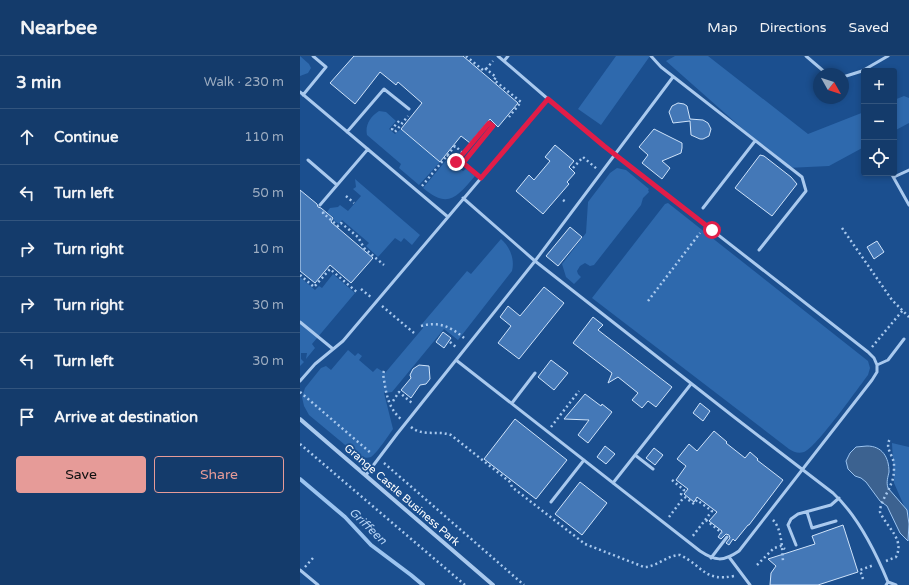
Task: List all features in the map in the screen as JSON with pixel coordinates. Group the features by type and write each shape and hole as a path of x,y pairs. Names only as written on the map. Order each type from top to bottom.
{"street":[{"name":"Grange Castle Business Park","path":"300,419 493,585"}],"lane":[{"path":"313,56 326,67 301,93 448,217"},
{"path":"456,360 664,524 711,558 718,559 729,557 739,551 872,380 876,372 877,365 874,358 868,352 615,154 498,56"},
{"path":"504,61 508,56"},
{"path":"651,56 673,77 802,177 806,191 759,250"},
{"path":"806,56 820,68"},
{"path":"849,75 862,71 888,56"},
{"path":"366,475 418,407 535,261 673,77"},
{"path":"347,132 384,89 409,109"},
{"path":"300,381 315,364 343,341 548,99"},
{"path":"703,208 755,141"},
{"path":"320,205 368,149"},
{"path":"308,160 338,184"},
{"path":"909,170 894,178 909,205"},
{"path":"463,198 535,261 839,498 868,541 880,563 887,584 896,585"},
{"path":"300,322 333,349"},
{"path":"877,365 888,360 904,338"},
{"path":"512,403 535,373"},
{"path":"613,483 691,384"},
{"path":"635,455 653,469"},
{"path":"551,502 584,460"},
{"path":"796,545 788,525 794,515 831,505 839,498"},
{"path":"807,512 812,528 836,521"},
{"path":"711,558 727,538"},
{"path":"729,557 750,585"},
{"path":"300,570 318,585"}],"path":[{"path":"466,56 484,71 486,69 496,78 494,80 521,102 508,117"},
{"path":"486,69 498,56"},
{"path":"399,121 392,129 395,132 408,117"},
{"path":"447,155 456,162 489,123 493,126 463,163 481,178"},
{"path":"417,191 455,146 463,154"},
{"path":"573,168 583,157 601,172"},
{"path":"346,196 354,203"},
{"path":"326,210 323,213 338,226 341,223 358,237 364,248 384,265"},
{"path":"842,228 892,300 909,317"},
{"path":"648,301 700,233"},
{"path":"300,275 314,287 330,268 358,293"},
{"path":"362,289 414,333"},
{"path":"868,352 903,310"},
{"path":"421,326 427,324 442,324 452,328 470,342"},
{"path":"547,432 579,391"},
{"path":"300,392 374,456"},
{"path":"393,401 400,392 418,407"},
{"path":"863,579 860,570 896,557 899,547 896,536 880,514 881,505 894,474 894,463 887,446 890,439"},
{"path":"300,444 465,585"},
{"path":"386,465 524,585"},
{"path":"672,480 684,490 681,494 684,497 694,504 697,500 712,511 688,542"},
{"path":"664,524 684,497"},
{"path":"706,520 727,538"},
{"path":"772,520 777,524 784,548 783,561"},
{"path":"757,565 774,548 781,546 784,548"}],"shaded area":[{"path":"300,56 309,64 311,68 308,73 300,76"},
{"path":"616,56 650,56 601,125 578,109"},
{"path":"675,56 708,56 808,134 861,113 861,149 829,166 787,168 666,61"},
{"path":"904,96 909,98 909,123 897,129 897,104 897,99"},
{"path":"379,111 386,112 396,121 389,129 395,134 401,129 440,162 419,185 399,168 401,164 367,135 369,122"},
{"path":"448,158 463,171 466,169 475,176 457,195 445,199 439,198 423,188"},
{"path":"617,168 626,170 649,189 649,192 643,198 641,205 594,265 590,266 585,263 580,266 577,271 581,277 574,284 566,277 562,264 586,233 588,202 610,173"},
{"path":"355,179 420,235 412,245 404,238 401,242 395,238 378,257 366,246 369,243 342,220 339,224 333,220 334,218 327,212 330,208 338,207 340,205 348,211 361,196 353,189 356,187"},
{"path":"668,203 868,361 870,368 868,375 818,440 804,452 800,453 789,449 592,298 665,204"},
{"path":"501,239 511,254 513,262 512,271 458,340 444,329 392,392 384,393 393,429 371,457 365,458 356,454 309,415 304,406 302,397 305,388 321,368 326,366 331,370 348,350 355,356 358,353 362,356 359,360 373,372 377,368 385,373 423,328 422,324 467,271 471,274"},
{"path":"333,274 355,293 312,344 315,348 306,359 307,353 301,353 301,359 304,362 300,366 300,277 315,290 319,286 322,288"},
{"path":"892,443 909,447 909,517 894,483"},
{"path":"867,446 881,450 886,457 889,467 887,482 888,488 907,510 909,524 908,541 900,533 887,506 880,501 866,482 855,476 848,469 846,461 850,453 856,447"}],"building":[{"path":"354,56 463,56 518,103 498,127 490,119 470,143 461,136 440,162 401,129 422,103 398,82 396,85 380,72 355,104 330,83"},
{"path":"678,103 687,106 690,119 703,120 708,123 711,129 709,136 700,139 691,135 690,121 673,123 669,112 672,106"},
{"path":"654,129 682,143 681,153 662,161 670,168 662,179 642,163 648,155 639,147"},
{"path":"555,145 574,161 569,167 575,173 567,182 569,184 543,214 516,191 529,175 534,180 550,161 545,157"},
{"path":"760,155 764,156 791,177 797,184 772,216 735,188"},
{"path":"300,190 317,204 318,207 333,218 331,222 373,258 351,283 330,265 315,283 300,271"},
{"path":"570,227 582,237 558,266 546,256"},
{"path":"877,241 884,252 874,259 867,247"},
{"path":"544,287 564,303 519,359 498,343 511,326 500,317 508,306 520,316"},
{"path":"593,317 603,325 598,330 672,387 656,407 648,401 642,408 632,400 638,393 618,377 608,383 612,373 573,343"},
{"path":"443,332 451,338 444,348 436,342"},
{"path":"551,360 568,373 554,390 538,377"},
{"path":"419,365 429,366 430,379 426,384 420,385 411,398 401,390 411,378 410,375 413,369"},
{"path":"585,394 612,412 588,443 578,435 589,420 564,419"},
{"path":"700,403 710,411 703,421 693,413"},
{"path":"515,419 567,460 536,499 484,459"},
{"path":"714,431 745,458 750,452 758,459 757,460 783,480 749,525 735,541 733,539 729,545 726,543 730,538 729,535 726,534 721,539 718,537 722,531 709,521 717,512 697,497 694,502 684,494 688,489 676,480 686,466 677,459 689,444 697,451"},
{"path":"605,446 615,454 606,464 597,457"},
{"path":"654,448 663,455 655,465 646,458"},
{"path":"580,482 607,503 582,535 555,514"},
{"path":"843,525 858,572 818,585 770,585 771,573 776,566 768,559 815,544 812,536"}],"waterway":[{"name":"Griffeen","path":"300,479 345,517 371,545 423,585"}],"route":[{"path":"456,162 489,123 493,126 463,163 481,178 548,99 604,146 712,230"}]}
